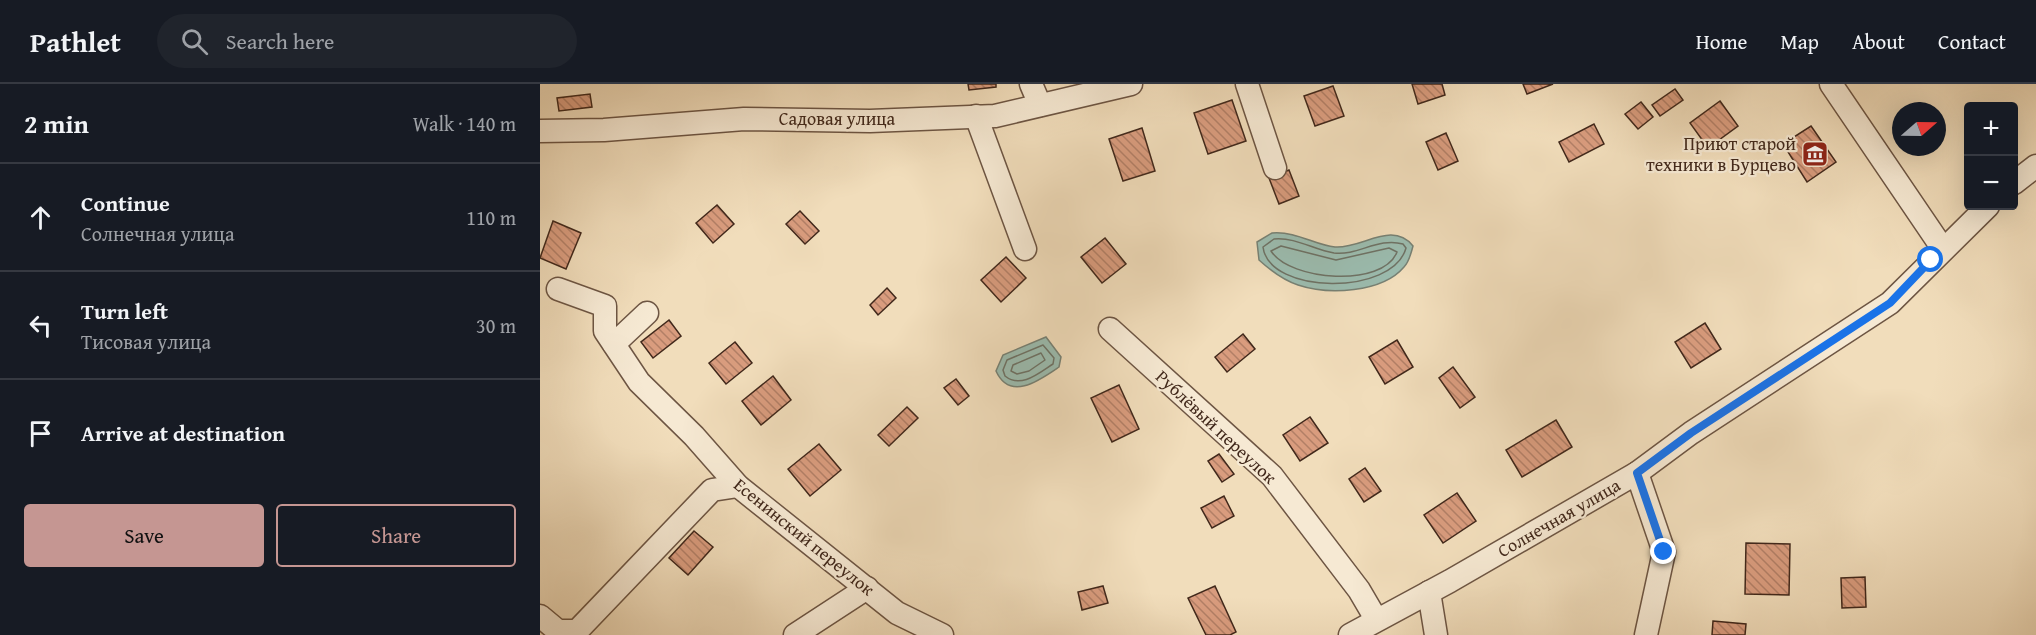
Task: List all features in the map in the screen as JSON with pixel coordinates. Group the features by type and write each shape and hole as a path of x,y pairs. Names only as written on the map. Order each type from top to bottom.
{"street":[{"path":"1031,84 1040,105"},
{"name":"Садовая улица","path":"540,131 604,130 744,119 870,120 995,116 1131,84"},
{"path":"1247,84 1275,168"},
{"path":"1831,84 1943,249"},
{"path":"976,116 1024,249"},
{"path":"2018,179 2036,166"},
{"name":"Солнечная улица","path":"1350,635 1637,473 1691,433 1890,303 1984,210"},
{"name":"Есенинский переулок","path":"558,289 605,306 605,331 639,382 694,436 738,486 897,613 942,635"},
{"path":"614,345 646,313"},
{"name":"Рублёвый переулок","path":"1110,329 1272,476 1359,590 1376,619"},
{"path":"1637,473 1664,552 1646,635"},
{"path":"540,616 558,631 577,631 712,490 738,486"},
{"path":"795,635 867,588"},
{"path":"1429,592 1436,635"}],"water":[{"path":"1272,233 1289,234 1335,247 1356,244 1386,235 1396,235 1413,246 1406,265 1394,276 1382,282 1354,290 1324,290 1292,283 1259,260 1257,242"},
{"path":"1046,337 1061,357 1059,367 1026,385 1017,387 1002,380 996,371 1003,355"}],"building":[{"path":"968,84 996,84 996,87 969,90"},
{"path":"1412,84 1442,84 1445,95 1418,104"},
{"path":"1523,84 1553,84 1527,94"},
{"path":"1333,86 1344,116 1315,126 1304,96"},
{"path":"1675,89 1683,100 1660,116 1652,105"},
{"path":"590,94 592,107 559,111 557,98"},
{"path":"1232,100 1246,141 1208,154 1194,113"},
{"path":"1720,101 1738,126 1708,148 1690,123"},
{"path":"1641,102 1653,117 1638,129 1625,114"},
{"path":"1594,124 1604,144 1569,162 1559,142"},
{"path":"1811,126 1836,162 1807,182 1783,144"},
{"path":"1142,128 1155,171 1123,181 1109,139"},
{"path":"1446,133 1458,161 1438,170 1426,142"},
{"path":"1289,170 1299,196 1279,204 1269,178"},
{"path":"717,205 734,224 713,243 696,223"},
{"path":"800,211 819,231 805,244 786,224"},
{"path":"553,221 581,233 566,269 540,258"},
{"path":"1105,238 1126,264 1102,283 1081,257"},
{"path":"1006,257 1026,278 1001,302 981,280"},
{"path":"887,288 896,298 878,315 870,305"},
{"path":"669,320 681,336 653,358 641,342"},
{"path":"1705,323 1721,349 1691,368 1675,342"},
{"path":"1243,334 1255,349 1227,372 1215,357"},
{"path":"1397,340 1413,367 1385,384 1369,357"},
{"path":"735,342 752,363 726,384 709,363"},
{"path":"1453,367 1475,397 1460,408 1439,378"},
{"path":"773,376 791,400 761,425 742,401"},
{"path":"956,379 969,396 958,405 944,388"},
{"path":"1119,385 1139,429 1112,442 1091,398"},
{"path":"907,407 918,418 889,446 878,435"},
{"path":"1310,417 1328,443 1300,461 1283,435"},
{"path":"1556,420 1572,447 1522,477 1506,450"},
{"path":"819,444 841,470 810,496 788,469"},
{"path":"1219,454 1234,474 1222,482 1208,461"},
{"path":"1365,468 1381,491 1364,502 1349,479"},
{"path":"1457,493 1476,521 1443,543 1424,515"},
{"path":"1224,496 1234,516 1212,528 1201,508"},
{"path":"694,531 713,547 688,575 669,558"},
{"path":"1746,543 1790,544 1789,595 1745,594"},
{"path":"1865,577 1866,607 1842,608 1841,578"},
{"path":"1103,586 1108,603 1082,610 1078,592"},
{"path":"1215,586 1236,632 1230,635 1206,635 1188,598"},
{"path":"1713,621 1746,624 1745,635 1712,635"}],"place":[{"name":"Приют старой техники в Бурцево","path":"1815,154"}],"route":[{"path":"1664,552 1637,473 1691,433 1890,303 1931,260"}]}
